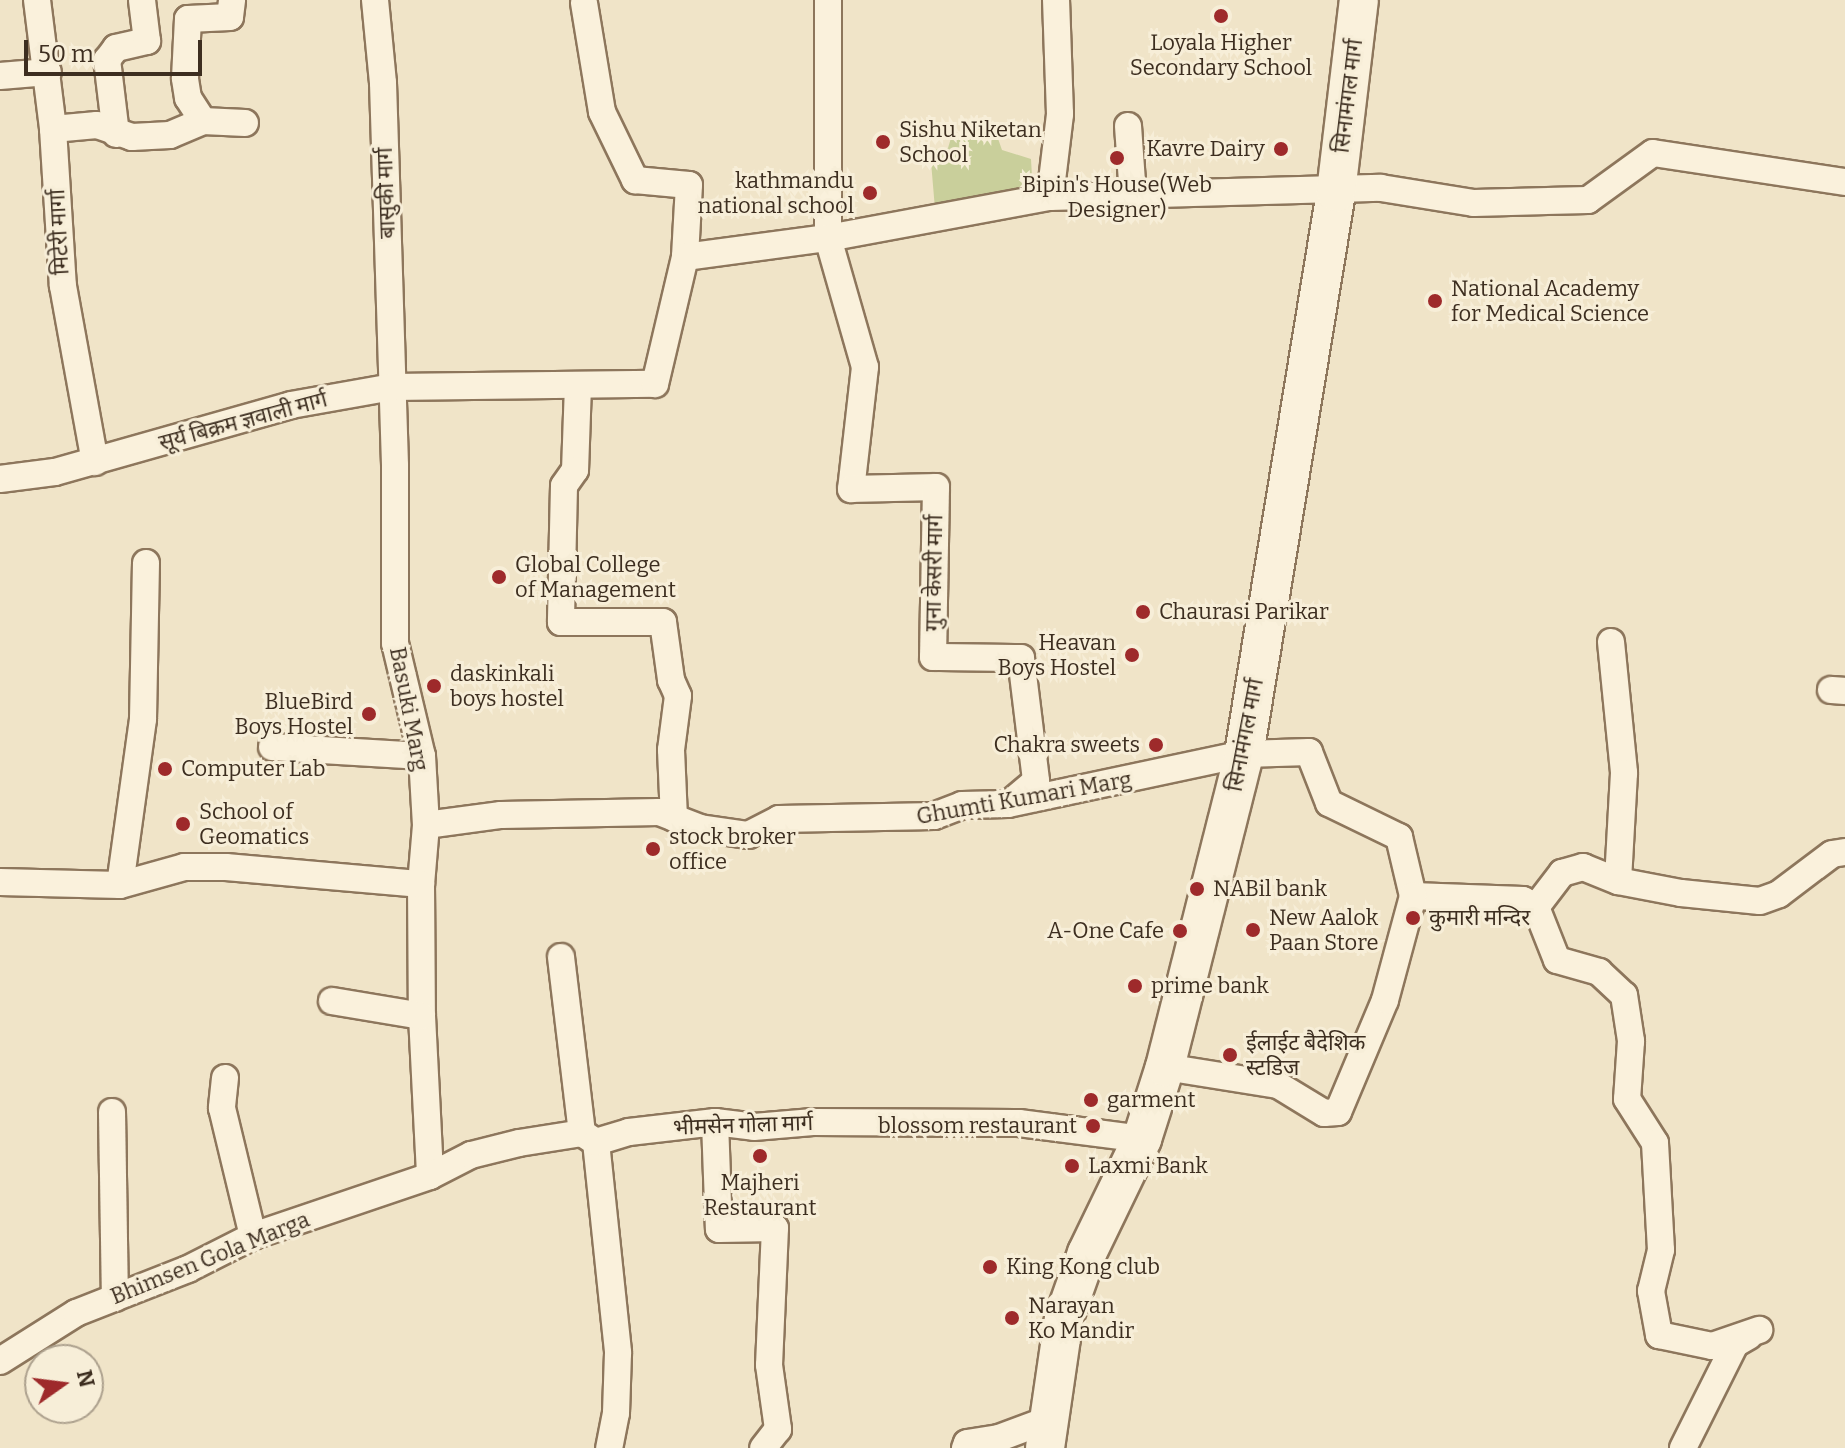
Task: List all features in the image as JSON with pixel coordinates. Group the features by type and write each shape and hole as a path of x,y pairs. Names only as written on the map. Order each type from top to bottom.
{"main road":[{"name":"सिनामंगल मार्ग","path":"1046,1434 1064,1318 1087,1253 1142,1139 1165,1067 1244,754 1336,192 1359,0"}],"street":[{"name":"मिटेरी मार्गा","path":"37,0 48,72 63,286 95,462"},
{"path":"116,134 107,60 116,48 147,41 142,0"},
{"path":"203,121 188,98 185,78 188,19 230,17 232,0"},
{"name":"बासुकी मार्ग","path":"375,0 383,83 392,387"},
{"path":"828,0 828,238"},
{"path":"1050,197 1060,114 1056,0"},
{"path":"584,3 602,112 635,180 689,185 685,257 828,238 1050,197 1133,196 1242,189 1336,192 1381,188 1474,203 1588,200 1653,153 1845,182"},
{"path":"0,76 48,72"},
{"path":"53,129 97,125 116,134 170,135 203,121 245,123"},
{"path":"1128,126 1133,196"},
{"name":"गुना केसरी मार्ग","path":"828,238 865,367 851,489 936,487 933,657 1021,658 1036,781 1008,804"},
{"name":"सूर्य बिक्रम ज्ञवाली मार्ग","path":"0,479 95,462 291,405 392,387 655,384 685,257"},
{"path":"578,385 575,470 564,486 561,622 663,622 671,680 678,696 671,750 674,818"},
{"name":"Basuki Marg","path":"392,387 395,643 422,756 426,825 421,884 422,1016 430,1176"},
{"path":"120,885 143,719 146,563"},
{"path":"1611,642 1624,773 1618,881"},
{"path":"272,747 422,756"},
{"name":"Ghumti Kumari Marg","path":"426,825 501,815 624,811 674,818 700,828 748,835 779,819 907,819 934,816 962,805 1008,804 1244,754 1309,752 1329,803 1399,837 1413,896"},
{"path":"1536,907 1571,869 1583,867 1618,881 1739,903 1760,901 1779,894 1832,854 1845,852"},
{"path":"0,882 120,885 184,867 226,867 421,884"},
{"path":"1165,1067 1278,1085 1324,1113 1338,1112 1385,1000 1413,896 1523,900 1536,907 1557,960 1599,972 1624,995 1631,1041 1627,1099 1655,1143 1661,1250 1651,1291 1659,1335 1712,1346 1759,1330 1735,1344 1683,1448"},
{"path":"561,957 618,1353 616,1413 609,1448"},
{"path":"332,1001 422,1016"},
{"path":"225,1078 222,1108 253,1236"},
{"path":"112,1112 115,1298"},
{"path":"715,1122 719,1229 775,1228 769,1365 778,1429 763,1448"},
{"name":"भीमसेन गोला मार्ग","path":"430,1176 471,1155 715,1122 754,1127 813,1122 1019,1123 1142,1139"},
{"name":"Bhimsen Gola Marga","path":"0,1361 76,1313 188,1269 253,1236 430,1176"},
{"path":"965,1448 967,1443 1046,1434"}],"green space":[{"path":"996,133 1002,150 1031,159 1033,194 935,209 930,150 948,148 951,138 991,141"}],"place":[{"name":"Loyala Higher Secondary School","path":"1221,16"},
{"name":"Sishu Niketan School","path":"883,142"},
{"name":"Kavre Dairy","path":"1281,149"},
{"name":"Bipin's House(Web Designer)","path":"1117,158"},
{"name":"kathmandu national school","path":"870,193"},
{"name":"National Academy for Medical Science","path":"1435,301"},
{"name":"Global College of Management","path":"499,577"},
{"name":"Chaurasi Parikar","path":"1143,612"},
{"name":"Heavan Boys Hostel","path":"1132,655"},
{"name":"daskinkali boys hostel","path":"434,686"},
{"name":"BlueBird Boys Hostel","path":"369,714"},
{"name":"Chakra sweets","path":"1156,745"},
{"name":"Computer Lab","path":"165,769"},
{"name":"School of Geomatics","path":"183,824"},
{"name":"stock broker office","path":"653,849"},
{"name":"NABil bank","path":"1197,889"},
{"name":"कुमारी मन्दिर","path":"1413,918"},
{"name":"New Aalok Paan Store","path":"1253,930"},
{"name":"A-One Cafe","path":"1180,931"},
{"name":"prime bank","path":"1135,986"},
{"name":"ईलाईट बैदेशिक स्टडिज","path":"1230,1055"},
{"name":"garment","path":"1091,1100"},
{"name":"blossom restaurant","path":"1093,1126"},
{"name":"Majheri Restaurant","path":"760,1156"},
{"name":"Laxmi Bank","path":"1072,1166"},
{"name":"King Kong club","path":"990,1267"},
{"name":"Narayan Ko Mandir","path":"1012,1318"}]}
